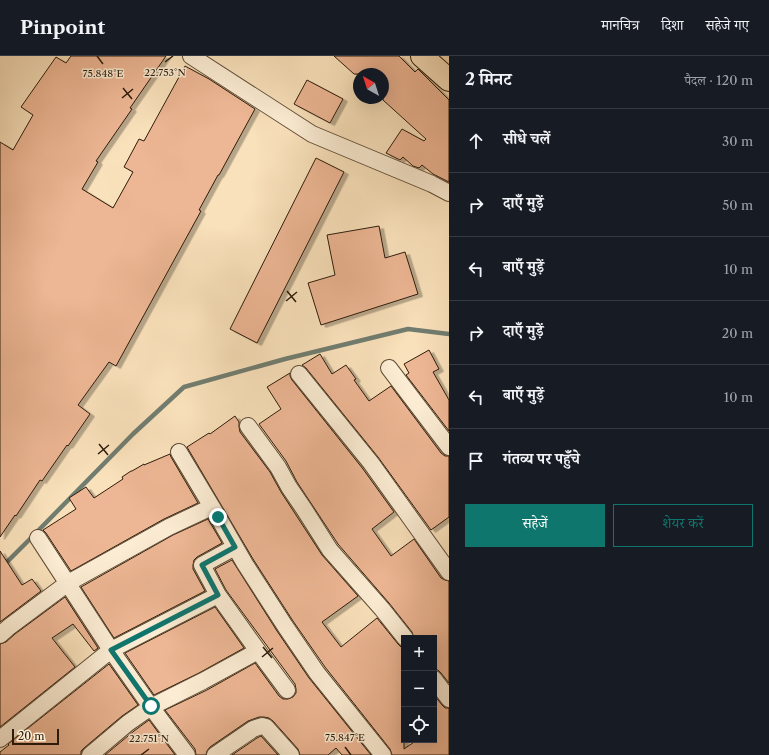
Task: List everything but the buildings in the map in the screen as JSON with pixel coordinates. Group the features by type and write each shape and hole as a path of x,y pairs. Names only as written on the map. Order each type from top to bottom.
{"main road":[{"path":"422,56 449,80"}],"street":[{"path":"192,56 312,134 432,184 449,193"},
{"path":"389,368 449,447"},
{"path":"299,374 371,463 449,572"},
{"path":"248,426 278,467 288,487 330,550 382,609 403,635"},
{"path":"179,452 235,547 285,626 317,673 383,755"},
{"path":"0,635 68,583 170,527 212,507"},
{"path":"38,538 111,650 186,755"},
{"path":"235,547 202,565 218,595 287,690"},
{"path":"0,739 111,650 218,595"},
{"path":"90,755 151,706 203,681 258,651"},
{"path":"437,683 449,699"},
{"path":"215,755 253,729 262,726 266,727 290,755"}],"waterway":[{"path":"0,569 133,434 184,387 285,359 408,329 449,334"}],"route":[{"path":"151,706 111,650 218,595 202,565 235,547 218,517"}]}
